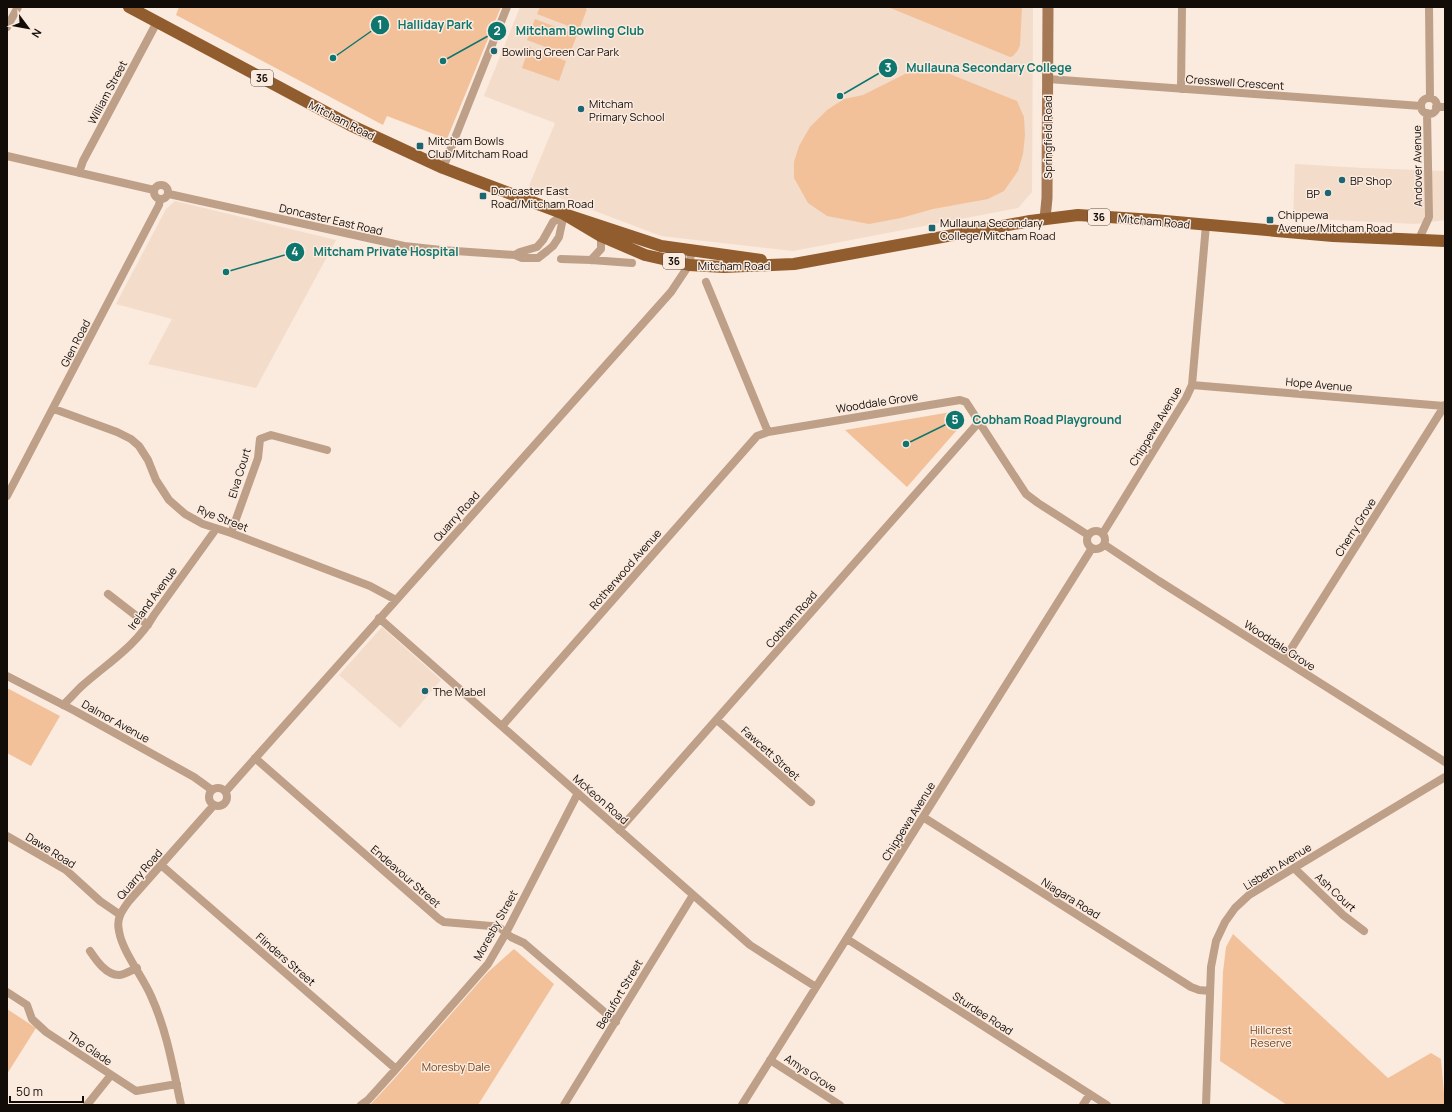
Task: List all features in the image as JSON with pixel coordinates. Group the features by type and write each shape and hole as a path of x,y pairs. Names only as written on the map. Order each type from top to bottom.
{"main road":[{"name":"Mitcham Road","path":"129,7 350,125 443,168 564,214 661,246 794,264"},
{"name":"Springfield Road","path":"1045,219 1047,198 1048,7"},
{"name":"Mitcham Road","path":"564,214 601,236 645,255 689,265 724,267 794,264 1045,219 1078,215 1154,220 1333,236 1445,241"}],"street":[{"path":"7,28 18,7"},
{"path":"443,168 507,7"},
{"path":"1181,89 1182,7"},
{"path":"1429,7 1430,98"},
{"name":"William Street","path":"79,173 83,161 157,22"},
{"name":"Cresswell Crescent","path":"1048,79 1421,106"},
{"path":"1430,98 1436,102 1436,107 1434,111 1427,113 1422,110 1421,106 1423,101 1430,98"},
{"path":"1436,107 1445,107"},
{"name":"Andover Avenue","path":"1420,239 1429,217 1427,113"},
{"path":"7,156 154,190"},
{"path":"162,185 167,187 168,194 166,198 160,199 155,195 154,190 157,186 162,185"},
{"name":"Doncaster East Road","path":"168,194 404,246 515,255 522,258 538,258 553,246 559,237 564,214"},
{"name":"Glen Road","path":"7,496 54,409 158,206 160,199"},
{"name":"Doncaster East Road","path":"515,255 537,247 543,240 553,222 564,214"},
{"name":"Chippewa Avenue","path":"1103,533 1186,398 1192,385 1206,225"},
{"path":"591,260 601,249 601,236"},
{"name":"Quarry Road","path":"181,1105 160,1016 151,995 124,946 118,931 119,914 214,805 220,806 225,803 227,797 226,791 671,292 689,265 692,250"},
{"path":"562,260 591,260 632,263"},
{"path":"706,282 768,432"},
{"name":"Hope Avenue","path":"1192,385 1445,406"},
{"name":"Wooddale Grove","path":"768,432 960,400 966,402 1026,494 1088,535"},
{"name":"Cherry Grove","path":"1284,660 1445,406"},
{"name":"Rye Street","path":"54,409 117,432 130,439 139,446 148,460 156,480 169,500 185,514 202,524 231,533 370,586 396,600"},
{"name":"Cobham Road","path":"620,830 979,422"},
{"name":"Rotherwood Avenue","path":"502,726 757,436 768,432"},
{"name":"Elva Court","path":"231,533 258,458 260,439 271,435 327,450"},
{"name":"Ireland Avenue","path":"63,705 83,685 132,644 148,625 216,529"},
{"path":"1094,531 1100,531 1106,537 1105,545 1097,550 1089,547 1087,541 1088,535 1094,531"},
{"name":"Wooddale Grove","path":"1105,545 1445,762"},
{"name":"Chippewa Avenue","path":"742,1105 1092,548"},
{"path":"108,594 148,625"},
{"name":"McKeon Road","path":"379,618 750,944 816,987"},
{"name":"Dalmor Avenue","path":"7,676 194,777 212,790"},
{"name":"Fawcett Street","path":"717,720 811,802"},
{"name":"Endeavour Street","path":"255,758 439,919 444,922 500,928 524,943 616,1022"},
{"name":"Lisbeth Avenue","path":"1206,1105 1211,967 1216,941 1232,913 1249,896 1445,776"},
{"path":"214,805 211,803 209,798 212,790 214,788 221,788 226,791"},
{"name":"Moresby Street","path":"361,1105 368,1100 396,1069 488,964 506,933 578,793"},
{"name":"Niagara Road","path":"923,817 1191,987 1199,990 1210,991"},
{"name":"Dawe Road","path":"7,836 66,870 100,901 119,914"},
{"name":"Flinders Street","path":"161,865 396,1069"},
{"name":"Ash Court","path":"1294,868 1343,915 1364,931"},
{"name":"Beaufort Street","path":"564,1105 693,895"},
{"name":"Sturdee Road","path":"846,939 1107,1105"},
{"path":"90,951 95,959 105,969 112,973 120,975 136,968"},
{"name":"The Glade","path":"7,992 27,1005 32,1019 46,1032 136,1091 177,1084"},
{"name":"Amys Grove","path":"770,1060 840,1105"},
{"path":"87,1105 111,1075"},
{"path":"1083,1105 1090,1094"}],"shaded area":[{"path":"520,7 1033,7 1032,192 1018,208 793,251 661,236 529,186 555,123 484,96"},
{"path":"1295,164 1445,171 1445,220 1415,224 1293,218"},
{"path":"175,201 336,240 256,388 148,364 172,319 116,304 166,209"},
{"path":"382,627 441,680 400,728 339,675"}],"green space":[{"path":"179,7 501,7 447,139 387,116 383,125 176,15"},
{"path":"540,7 583,7 587,9 579,30 537,14"},
{"path":"888,7 1022,7 1020,45 1013,56 1010,57"},
{"path":"535,19 577,35 569,56 527,40"},
{"path":"529,47 566,61 559,81 522,68"},
{"path":"925,64 1017,101 1024,117 1025,135 1023,154 1018,171 1004,191 988,199 933,209 901,218 869,224 827,216 808,203 794,178 794,162 799,146 810,127 827,110 844,99 863,95"},
{"path":"957,411 963,416 964,422 907,487 845,430"},
{"path":"7,688 60,716 31,766 7,753"},
{"name":"Hillcrest Reserve","path":"1233,934 1388,1078 1431,1053 1441,1059 1445,1105 1287,1105 1220,1061 1223,972 1226,947"},
{"name":"Moresby Dale","path":"514,949 554,984 478,1105 370,1105 487,973"},
{"path":"7,1009 36,1028 7,1074"}],"place":[{"name":"Bowling Green Car Park","path":"494,51"},
{"name":"Halliday Park","path":"333,58"},
{"name":"Mitcham Bowling Club","path":"443,61"},
{"name":"Mullauna Secondary College","path":"840,96"},
{"name":"Mitcham Primary School","path":"581,109"},
{"name":"Mitcham Bowls Club/Mitcham Road","path":"420,146"},
{"name":"BP Shop","path":"1342,180"},
{"name":"BP","path":"1328,193"},
{"name":"Doncaster East Road/Mitcham Road","path":"483,196"},
{"name":"Chippewa Avenue/Mitcham Road","path":"1270,220"},
{"name":"Mullauna Secondary College/Mitcham Road","path":"932,228"},
{"name":"Mitcham Private Hospital","path":"226,272"},
{"name":"Cobham Road Playground","path":"906,444"},
{"name":"The Mabel","path":"425,691"}]}
